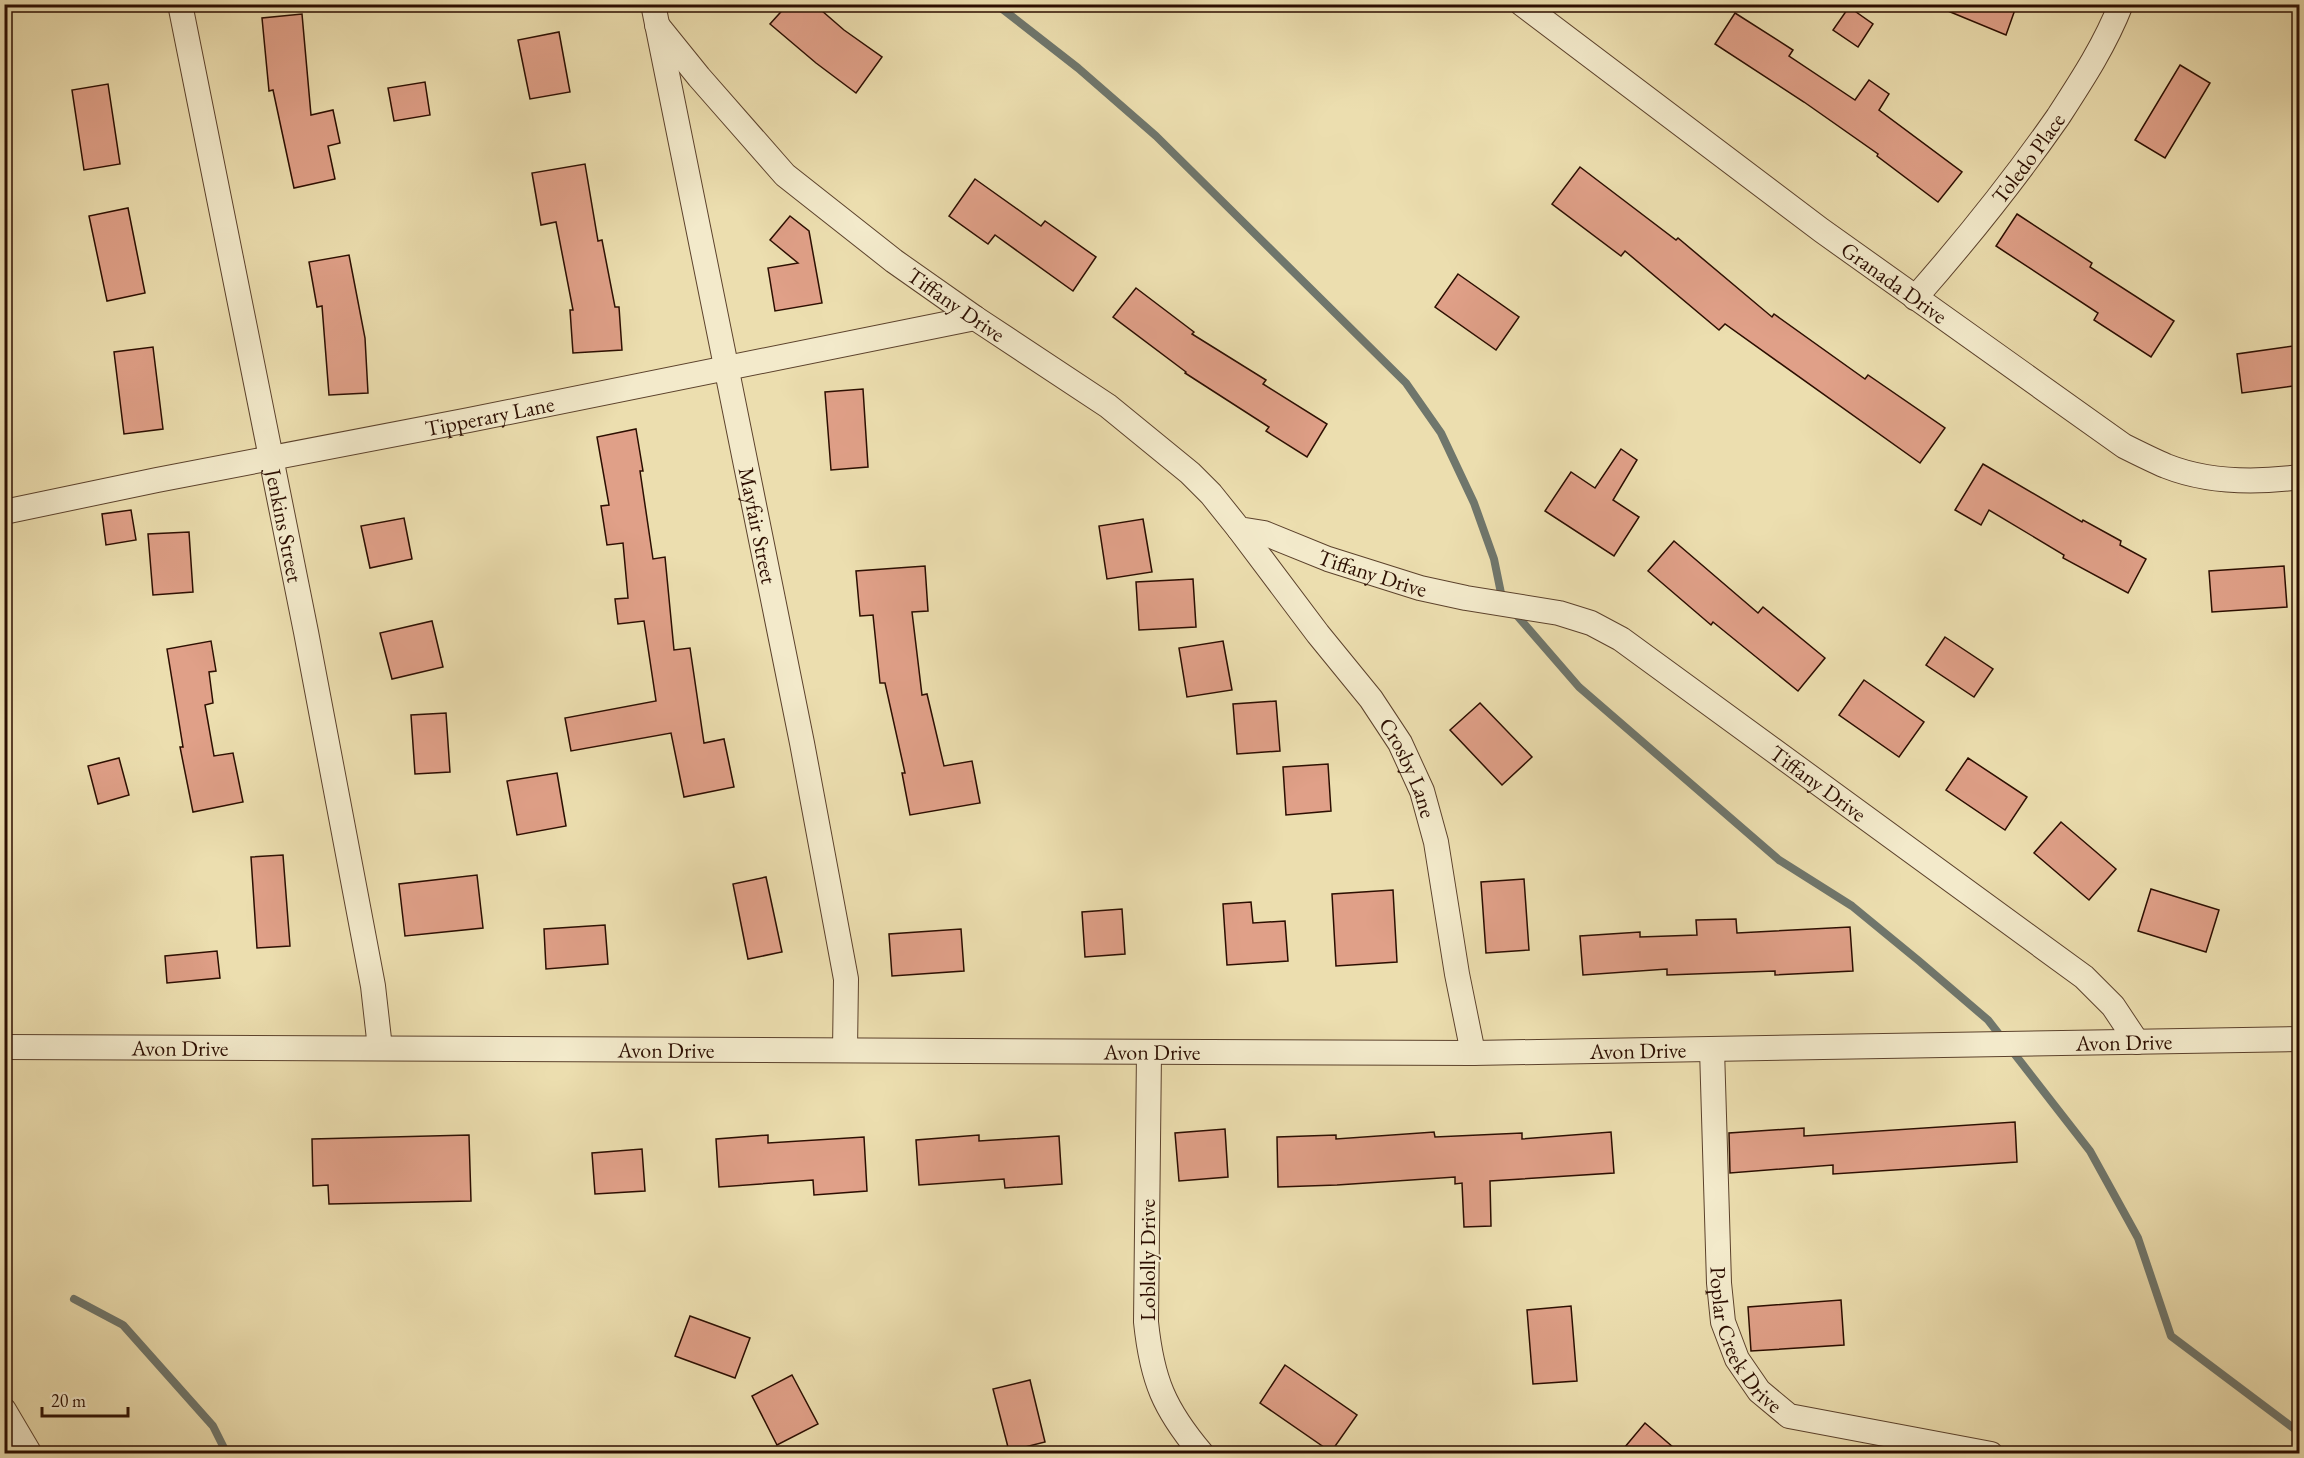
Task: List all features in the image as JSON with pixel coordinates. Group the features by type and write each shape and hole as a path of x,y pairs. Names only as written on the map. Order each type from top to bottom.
{"street":[{"name":"Jenkins Street","path":"180,4 368,964 380,1048"},
{"name":"Granada Drive","path":"1522,4 1821,230 2124,446 2159,463 2215,479 2264,482 2300,477"},
{"name":"Toledo Place","path":"1915,298 1975,227 2046,134 2109,36 2121,4"},
{"name":"Tiffany Drive","path":"655,15 699,77 785,175 894,261 1108,406 1190,473 1211,494 1239,529 1264,532 1328,560 1420,588 1559,613 1591,623 1622,639 2084,977 2114,1006 2137,1042"},
{"name":"Mayfair Street","path":"655,15 802,743 846,979 844,1050"},
{"name":"Tipperary Lane","path":"4,512 975,318"},
{"name":"Crosby Lane","path":"1239,529 1318,634 1371,699 1400,743 1422,791 1436,842 1457,974 1473,1053"},
{"name":"Avon Drive","path":"4,1047 1473,1053 2300,1039"},
{"name":"Poplar Creek Drive","path":"1712,1049 1719,1283 1723,1322 1737,1359 1759,1391 1789,1416 1991,1454"},
{"name":"Loblolly Drive","path":"1149,1052 1146,1322 1150,1359 1161,1394 1179,1426 1202,1454"},
{"path":"4,1410 30,1454"}],"building":[{"path":"788,4 814,4 844,30 882,57 856,93 770,24"},
{"path":"1931,4 2017,4 2006,35"},
{"path":"1849,7 1873,24 1858,47 1833,30"},
{"path":"1735,13 1793,50 1789,56 1855,100 1869,80 1889,94 1879,110 1962,172 1938,202 1877,156 1878,154 1715,44"},
{"path":"302,14 311,115 333,110 340,143 328,146 335,179 294,188 273,90 269,91 262,18"},
{"path":"559,32 570,92 530,99 518,40"},
{"path":"2180,65 2210,83 2165,158 2135,140"},
{"path":"425,82 430,115 394,121 388,88"},
{"path":"108,84 120,164 84,170 72,90"},
{"path":"585,164 598,241 602,240 615,307 619,307 622,350 573,353 570,310 573,310 556,222 541,225 532,173"},
{"path":"1580,167 1676,240 1678,238 1772,317 1774,314 1865,379 1868,375 1945,428 1920,463 1725,324 1719,330 1625,251 1621,256 1552,204"},
{"path":"975,179 1041,226 1045,221 1096,257 1073,291 995,235 988,244 949,216"},
{"path":"128,208 145,293 107,301 89,216"},
{"path":"2017,214 2092,263 2090,267 2174,321 2151,357 2094,320 2098,313 1996,246"},
{"path":"790,216 809,231 822,303 775,311 768,268 798,263 770,240"},
{"path":"349,255 365,338 368,393 329,395 322,306 317,307 309,262"},
{"path":"1458,274 1519,317 1496,350 1435,307"},
{"path":"1136,288 1194,332 1192,334 1266,380 1263,384 1327,424 1307,457 1266,431 1269,427 1185,373 1113,317"},
{"path":"2300,345 2300,385 2242,393 2237,354"},
{"path":"153,347 163,429 124,434 114,352"},
{"path":"863,389 868,467 831,470 825,392"},
{"path":"636,429 653,559 665,557 674,650 690,648 704,743 724,739 734,787 684,797 671,733 571,751 565,718 656,701 644,621 618,624 615,599 628,598 623,543 607,545 601,506 609,505 597,437"},
{"path":"1621,449 1637,460 1613,500 1639,517 1614,556 1545,511 1571,472 1595,488"},
{"path":"1983,464 2082,522 2083,520 2121,541 2120,545 2146,559 2128,593 2063,558 2064,555 1989,510 1981,525 1955,510"},
{"path":"131,510 136,540 106,545 102,514"},
{"path":"404,518 412,559 370,568 361,526"},
{"path":"1143,519 1152,572 1107,579 1099,526"},
{"path":"189,532 193,592 153,595 148,534"},
{"path":"1674,541 1758,613 1763,607 1825,658 1798,691 1713,622 1711,625 1648,571"},
{"path":"925,566 928,611 912,612 922,695 927,694 944,766 972,761 980,803 910,815 902,773 905,773 885,683 880,683 873,615 860,616 856,571"},
{"path":"2284,566 2287,607 2212,612 2209,571"},
{"path":"1193,579 1196,627 1139,630 1136,582"},
{"path":"432,621 443,667 392,679 380,633"},
{"path":"1945,637 1993,669 1974,697 1926,665"},
{"path":"211,641 216,671 209,672 213,703 205,705 214,756 233,753 243,802 193,812 180,747 183,747 167,649"},
{"path":"1223,641 1232,690 1187,697 1179,648"},
{"path":"1864,680 1924,722 1899,757 1839,715"},
{"path":"1276,701 1280,751 1237,754 1233,704"},
{"path":"1480,703 1532,757 1502,785 1450,730"},
{"path":"446,713 450,772 415,774 411,715"},
{"path":"119,758 129,795 98,804 88,766"},
{"path":"1968,758 2027,797 2005,830 1946,790"},
{"path":"1328,764 1331,811 1286,815 1283,767"},
{"path":"557,773 566,826 517,835 507,781"},
{"path":"2061,822 2116,869 2089,900 2034,853"},
{"path":"283,855 290,946 257,948 251,857"},
{"path":"477,875 483,928 405,936 399,884"},
{"path":"766,877 782,952 748,959 733,884"},
{"path":"1524,879 1529,950 1486,953 1481,882"},
{"path":"2151,889 2219,910 2206,952 2138,931"},
{"path":"1393,890 1397,962 1336,966 1332,894"},
{"path":"1251,902 1253,923 1285,921 1288,961 1227,965 1223,904"},
{"path":"1122,909 1125,954 1085,957 1082,912"},
{"path":"1736,919 1737,933 1850,927 1853,971 1775,975 1775,971 1667,975 1667,969 1583,975 1580,936 1640,932 1640,937 1697,935 1696,920"},
{"path":"605,925 608,964 546,969 544,929"},
{"path":"961,929 964,971 892,976 889,934"},
{"path":"217,951 220,978 167,983 165,956"},
{"path":"2015,1122 2017,1162 1833,1174 1833,1165 1730,1173 1729,1133 1804,1128 1804,1136"},
{"path":"1225,1129 1228,1177 1179,1181 1175,1133"},
{"path":"1434,1132 1435,1137 1522,1133 1522,1139 1611,1132 1614,1173 1490,1181 1491,1226 1464,1227 1462,1183 1455,1184 1455,1177 1278,1187 1277,1137 1336,1135 1336,1139"},
{"path":"469,1135 471,1201 329,1204 328,1185 313,1186 312,1139"},
{"path":"768,1135 768,1143 864,1137 867,1191 814,1195 813,1180 719,1187 716,1139"},
{"path":"979,1135 979,1141 1059,1136 1062,1184 1005,1188 1004,1179 919,1185 916,1140"},
{"path":"642,1149 645,1191 595,1194 592,1153"},
{"path":"1841,1300 1844,1345 1751,1351 1748,1307"},
{"path":"1571,1306 1577,1381 1533,1384 1527,1310"},
{"path":"690,1316 750,1338 735,1378 675,1356"},
{"path":"1285,1365 1357,1415 1331,1452 1260,1403"},
{"path":"792,1375 818,1424 777,1445 752,1396"},
{"path":"1030,1380 1045,1442 1009,1451 993,1389"},
{"path":"1645,1423 1681,1454 1619,1454"}],"waterway":[{"path":"996,4 1078,68 1156,136 1406,383 1441,433 1474,503 1494,559 1502,598 1505,602"},
{"path":"1513,611 1579,687 1779,860 1852,906 1988,1020 2090,1151 2138,1238 2171,1336 2300,1433"},
{"path":"74,1299 123,1325 213,1426 227,1454"}]}
